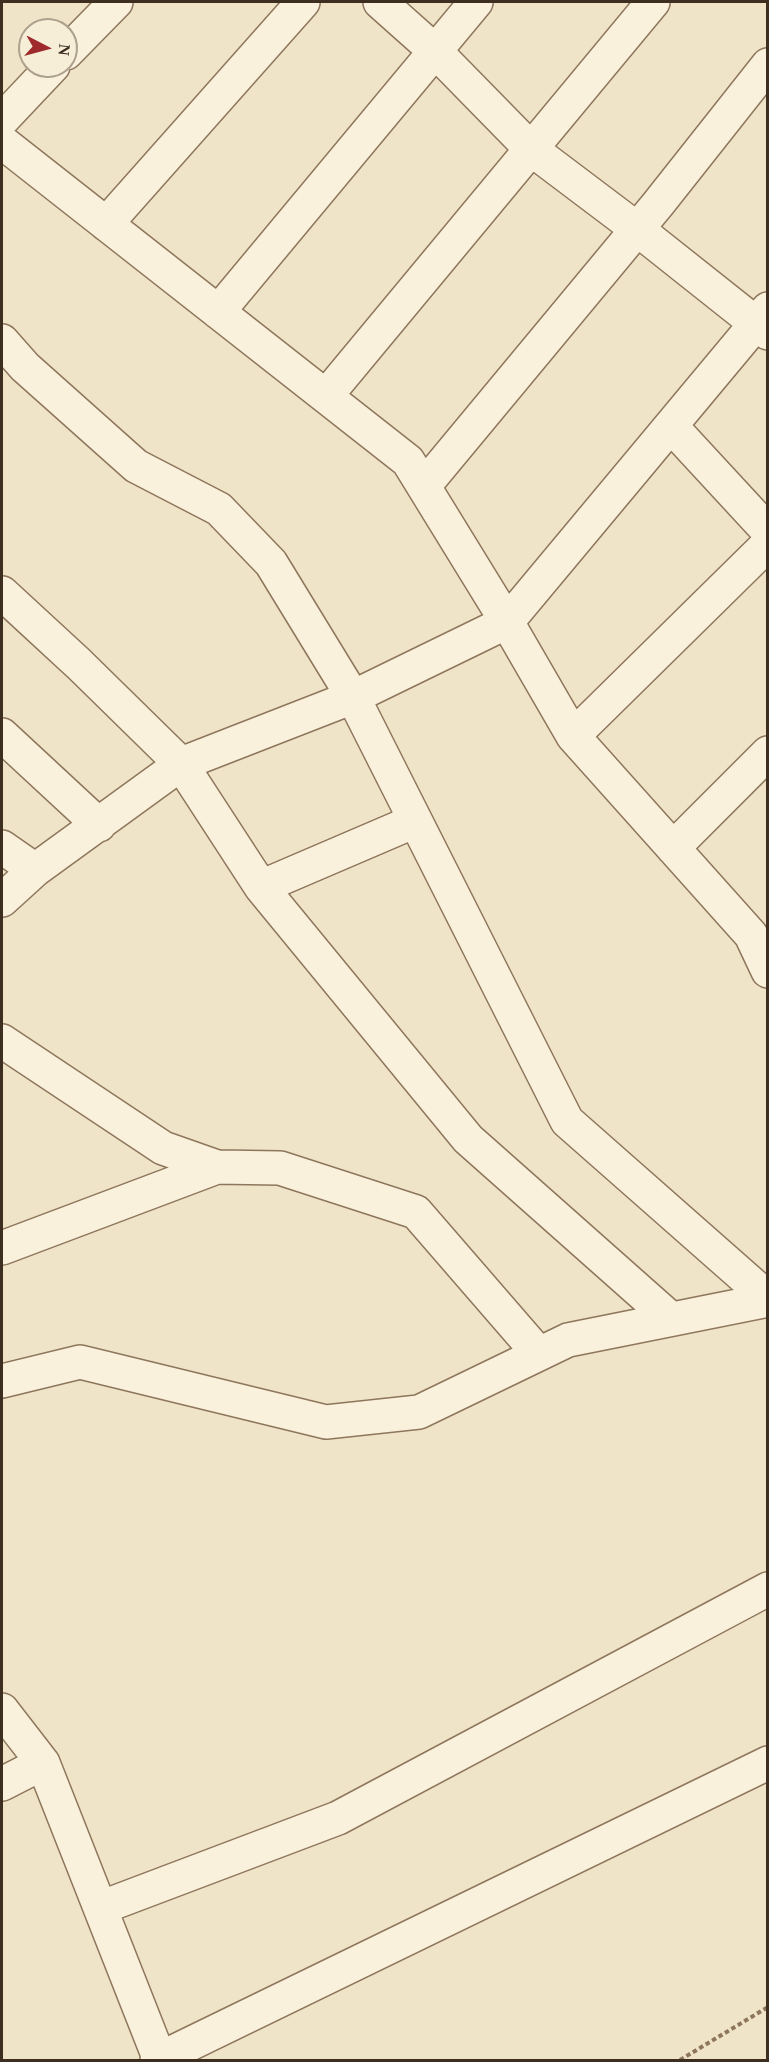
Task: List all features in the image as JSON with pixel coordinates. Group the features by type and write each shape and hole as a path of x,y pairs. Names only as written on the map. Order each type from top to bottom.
{"street":[{"path":"78,41 116,2"},
{"path":"106,224 303,2"},
{"path":"2,900 35,870 181,765 353,697 507,622 671,426 764,322 531,149 435,51 380,2"},
{"path":"218,312 476,2"},
{"path":"326,396 653,2"},
{"path":"424,486 637,229 768,65"},
{"path":"2,120 42,78"},
{"path":"2,142 408,461 507,622 573,736 751,935 768,971"},
{"path":"2,341 25,367 136,466 219,509 272,563 353,697 567,1121 768,1299"},
{"path":"671,426 768,531"},
{"path":"573,736 768,544"},
{"path":"2,593 79,664 181,765 261,887 468,1139 671,1319"},
{"path":"2,735 99,825"},
{"path":"673,848 768,753"},
{"path":"261,887 416,821"},
{"path":"2,847 35,870"},
{"path":"2,1041 164,1148 218,1167 280,1168 416,1212 538,1354"},
{"path":"2,1248 218,1167"},
{"path":"2,1381 80,1362 326,1422 419,1413 568,1340 768,1299"},
{"path":"100,1908 338,1818 768,1589"},
{"path":"2,1710 43,1763 159,2060 768,1763"},
{"path":"2,1784 43,1763"}],"path":[{"path":"680,2061 768,2007"}]}
